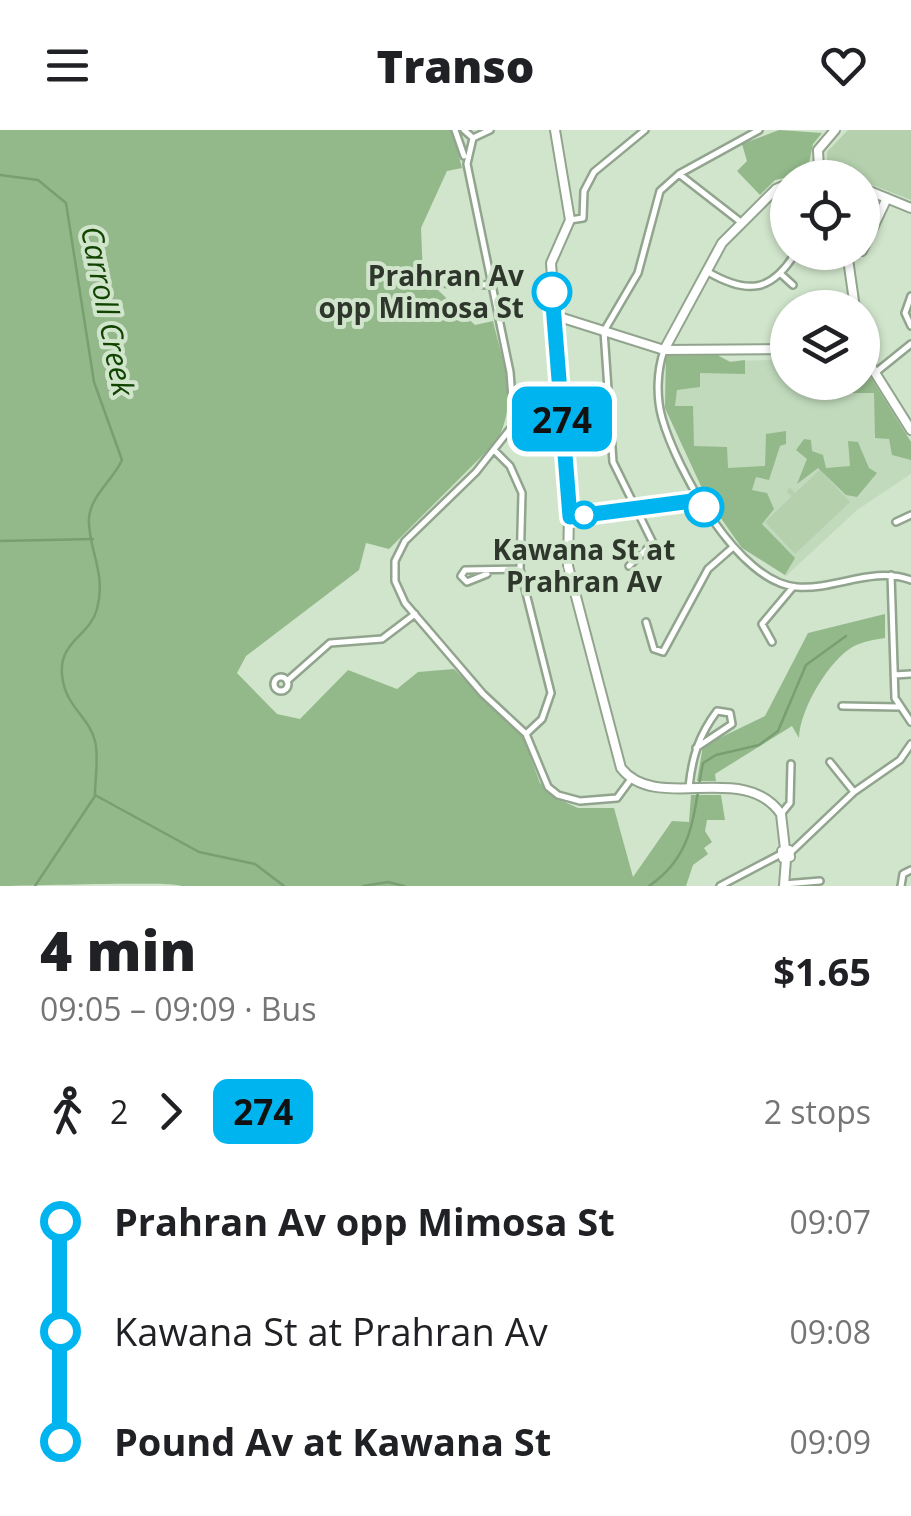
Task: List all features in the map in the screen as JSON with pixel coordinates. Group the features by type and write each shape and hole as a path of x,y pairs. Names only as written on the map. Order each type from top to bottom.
{"street":[{"path":"455,130 467,164 516,413 509,436 496,452 399,551 395,581 415,613 483,694 526,734 542,778 558,795 609,801 618,798 631,780"},
{"path":"464,130 473,138"},
{"path":"473,138 490,130"},
{"path":"555,130 570,220 551,258 571,577 617,755 631,780"},
{"path":"570,220 583,218 584,191 594,172 646,130"},
{"path":"629,566 653,543 613,462 604,331 638,273 656,200 679,174 759,130"},
{"path":"817,160 818,150 833,131"},
{"path":"467,164 473,138"},
{"path":"679,174 742,223"},
{"path":"880,195 911,208"},
{"path":"880,213 887,198"},
{"path":"770,199 722,243 664,350 658,391 662,420 700,500 732,548 793,587 891,574 911,580"},
{"path":"706,271 736,286 766,285 785,270"},
{"path":"782,275 792,285"},
{"path":"438,283 490,284"},
{"path":"911,296 905,312 911,326"},
{"path":"554,315 664,350 770,348"},
{"path":"880,368 911,344"},
{"path":"880,380 911,430"},
{"path":"496,452 510,466 522,492 520,569 551,692 542,719 526,734"},
{"path":"570,517 700,500"},
{"path":"896,522 911,515"},
{"path":"646,622 654,648 663,652 708,569 732,548"},
{"path":"490,572 467,582 461,574 470,570 520,569"},
{"path":"891,574 894,674 900,707 911,722"},
{"path":"772,642 762,624 793,587"},
{"path":"287,681 330,642 382,639 415,613"},
{"path":"894,674 911,674"},
{"path":"842,706 900,707"},
{"path":"689,787 696,748 717,711 730,713 732,724 728,730 696,748"},
{"path":"720,886 786,854 854,792 900,760 911,744"},
{"path":"830,762 854,792"},
{"path":"781,814 790,803 791,764"},
{"path":"631,780 749,790 770,800 781,814 786,854 784,885 820,881"},
{"path":"901,886 903,874 911,870"}],"shaded area":[{"path":"0,130 452,130 462,168 447,171 421,228 423,276 475,325 493,321 507,383 503,428 495,443 389,549 366,543 359,570 246,656 237,673 277,714 300,719 348,670 397,689 418,672 454,669 523,737 540,783 558,799 578,808 614,808 633,877 672,821 689,822 691,795 721,795 725,820 707,820 705,831 712,842 704,848 708,854 693,865 686,886 0,886"},
{"path":"779,130 822,133 813,144 810,160 770,160 770,185 760,195 737,171 747,161 742,144"},
{"path":"848,130 911,130 911,200 880,188 880,160 827,160 827,152"},
{"path":"717,355 730,361 770,360 770,400 880,400 880,392 911,442 911,474 857,510 786,576 742,548 706,497 665,408 666,356"},
{"path":"717,355 730,362 745,360 745,374 700,373 700,387 677,390 675,406 693,406 694,446 727,447 728,468 765,466 766,434 786,431 786,444 780,446 769,480 756,477 752,490 767,493 774,509 762,524 795,558 785,575 742,548 706,497 665,408 666,356"},
{"path":"880,392 911,442 911,460 892,455 889,439 875,438 874,400 880,400"},
{"path":"804,439 811,440 812,451 823,455 826,468 850,466 848,441 858,442 869,468 877,473 857,497 846,495 818,468 797,484 807,459 796,450"},
{"path":"820,470 850,502 795,554 765,522 792,496 787,493 789,487 795,493"},
{"path":"885,614 885,638 852,647 823,677 809,702 799,738 792,726 715,774 716,781 697,781 703,746 765,716 808,633"}],"waterway":[{"name":"Carroll Creek","path":"0,175 38,180 66,203 94,382 122,460 94,502 89,518 100,584 97,609 62,663 67,694 95,741 95,795 199,852 255,864 284,886"},
{"path":"0,541 93,539"},
{"path":"649,886 664,874 684,847 703,763 716,755 759,745 778,731 806,665 846,636"},
{"path":"35,886 95,796"},
{"path":"363,886 388,882 404,886"}],"bus line":[{"name":"274","path":"552,292 570,517 700,500 704,507"}],"place":[{"name":"Prahran Av opp Mimosa St","path":"552,292"},
{"name":"Kawana St at Prahran Av","path":"584,515"}]}
